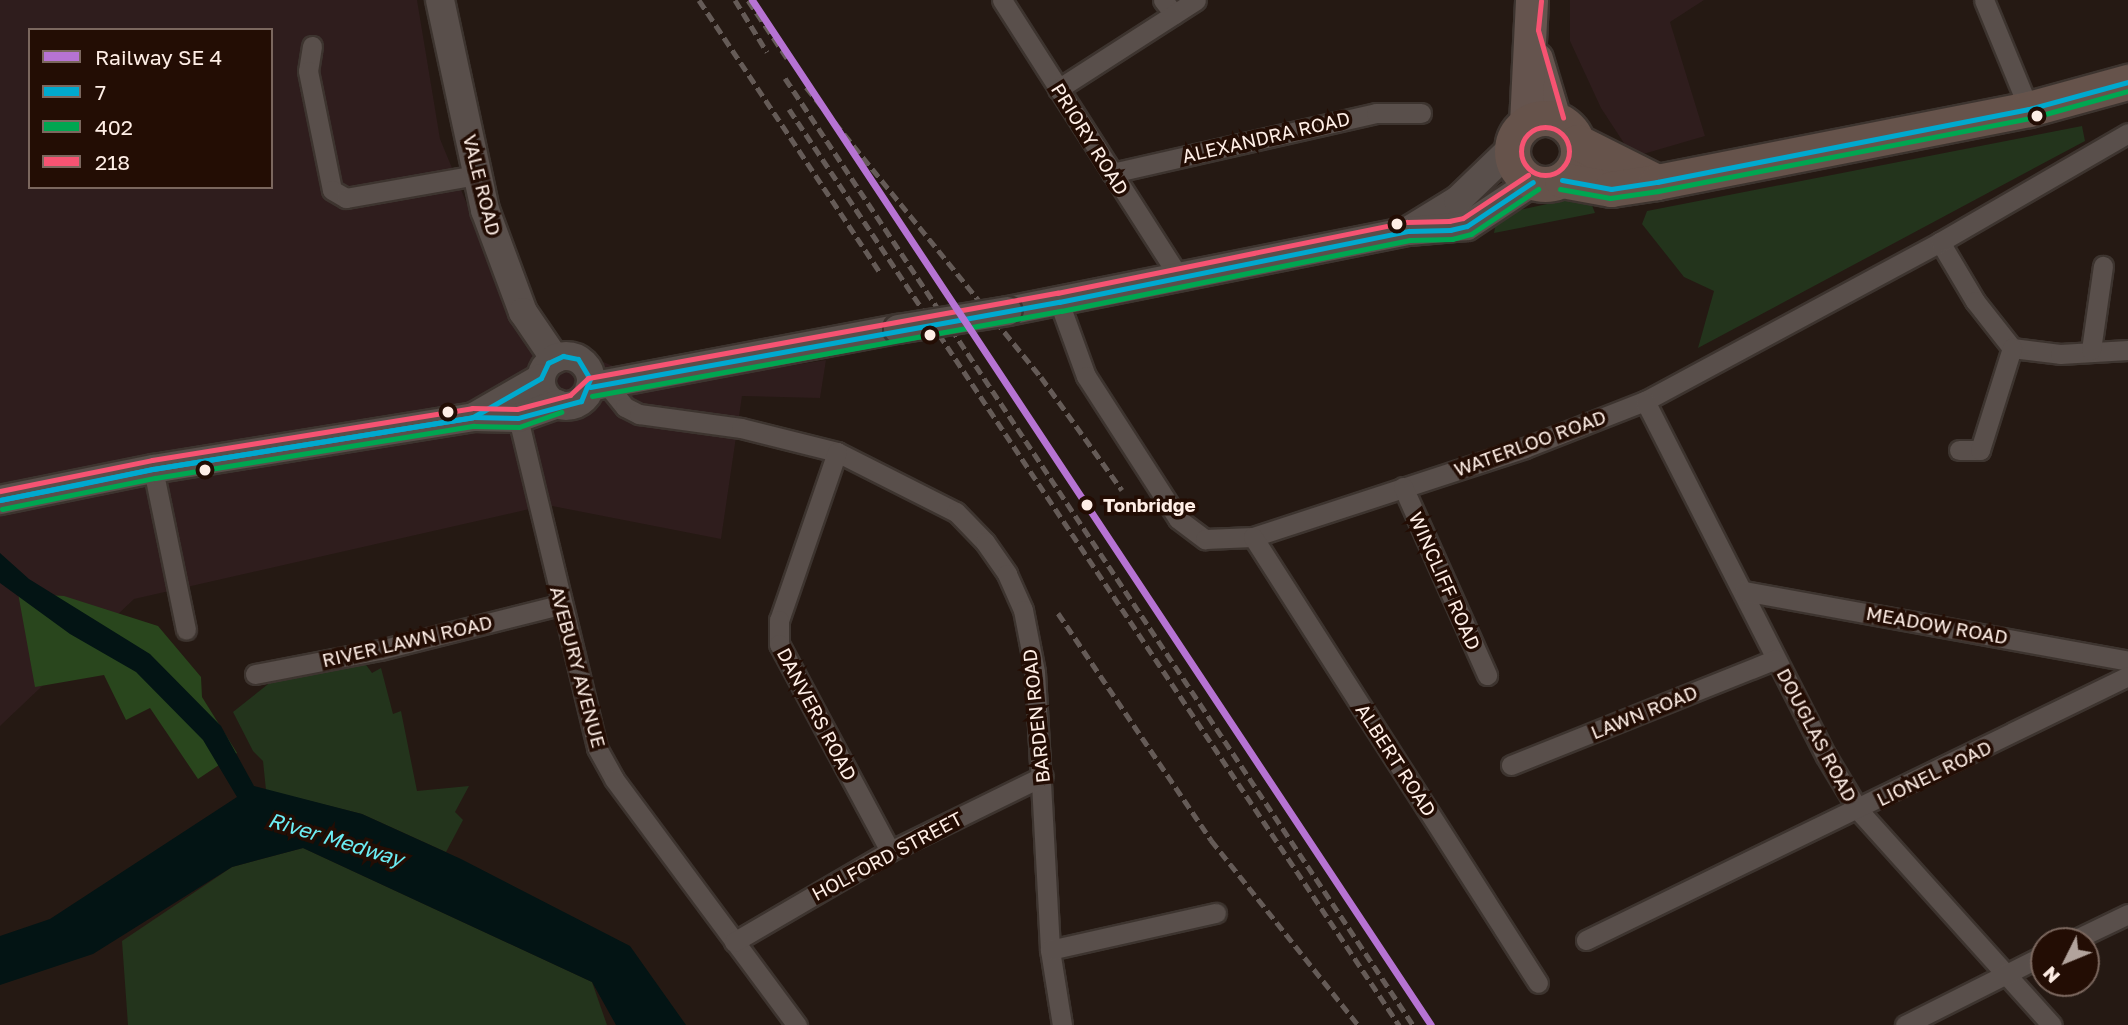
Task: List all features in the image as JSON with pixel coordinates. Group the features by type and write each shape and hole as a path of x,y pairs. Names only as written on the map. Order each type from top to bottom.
{"highway":[{"path":"1543,133 1517,169 1547,181 1611,189 2029,108 2084,96 2128,82"},
{"path":"2084,96 2128,97"},
{"path":"1543,133 1657,182"},
{"path":"1543,133 1576,164 1547,181"}],"main road":[{"name":"VALE ROAD","path":"440,0 476,175 514,292 548,368"},
{"path":"1409,231 1458,200 1543,133 1530,15"},
{"path":"0,500 153,470 473,417 518,418 558,404 581,401 599,387 898,329 1059,302 1409,231 1467,226 1547,181"},
{"path":"473,417 548,368 578,359 599,387"},
{"path":"548,368 545,394 558,404"}],"street":[{"name":"PRIORY ROAD","path":"1002,0 1180,278"},
{"path":"1058,89 1169,7 1196,0"},
{"path":"1984,0 2029,108"},
{"path":"312,46 308,71 332,190 346,198 476,175"},
{"name":"ALEXANDRA ROAD","path":"1112,173 1376,113 1421,113"},
{"name":"WATERLOO ROAD","path":"1059,302 1086,376 1178,519 1205,539 1253,537 1525,448 1645,401 1940,242 2128,133"},
{"path":"1940,242 1975,301 2012,348 2060,354 2091,350 2128,350"},
{"path":"2091,350 2103,266"},
{"path":"1959,450 1980,450 2012,348"},
{"name":"BARDEN ROAD","path":"599,387 639,414 741,428 837,452 956,512 1007,574 1023,610 1035,672 1044,776 1050,950 1062,1025"},
{"name":"DOUGLAS ROAD","path":"1645,401 1744,591 1776,659 1859,811 2052,1025"},
{"name":"AVEBURY AVENUE","path":"518,418 559,605 597,748 614,779 797,1025"},
{"name":"DANVERS ROAD","path":"837,452 779,620 779,644 890,851"},
{"path":"153,470 186,630"},
{"name":"WINCLIFF ROAD","path":"1403,487 1487,675"},
{"name":"ALBERT ROAD","path":"1253,537 1538,982"},
{"name":"MEADOW ROAD","path":"1744,591 2128,661"},
{"name":"RIVER LAWN ROAD","path":"255,674 380,650 559,605"},
{"name":"LAWN ROAD","path":"1511,765 1776,659"},
{"name":"LIONEL ROAD","path":"1586,940 1859,811 2128,676"},
{"name":"HOLFORD STREET","path":"734,942 890,851 1044,776"},
{"path":"1050,950 1216,913"},
{"path":"2100,928 2128,914"},
{"path":"1905,1025 2030,962"}],"shaded area":[{"path":"0,0 417,0 440,139 525,344 547,338 627,372 632,391 826,360 820,398 742,396 721,539 547,505 134,599 0,726"},
{"path":"1570,0 1704,0 1670,22 1705,136 1633,157 1601,108 1570,41"}],"green space":[{"path":"2082,126 2085,141 1698,348 1714,291 1684,277 1642,224 1647,211"},
{"path":"1590,200 1595,213 1494,233 1496,222 1519,210 1561,201"},
{"path":"18,593 64,596 158,626 201,677 202,697 237,753 198,779 150,708 126,720 104,675 35,687"},
{"path":"361,658 372,673 381,668 393,714 401,711 417,791 469,786 455,812 463,820 446,852 362,814 266,790 263,761 253,751 233,712 272,681"},
{"path":"303,848 592,982 607,1025 128,1025 122,941 232,867"}],"water":[{"name":"River Medway","path":"0,553 29,579 150,654 221,726 254,786 362,814 461,859 630,946 686,1025 616,1025 592,982 303,848 232,867 93,954 0,985 0,936 50,919 237,797 203,740 136,672 70,634 0,583"}],"railway":[{"path":"699,0 881,274"},
{"path":"735,0 767,52"},
{"path":"748,0 787,58"},
{"path":"785,78 1413,1025"},
{"path":"806,87 1041,377 1122,490"},
{"path":"789,109 1399,1025"},
{"path":"1058,613 1211,840 1358,1025"}],"transit line":[{"path":"752,0 1431,1025"},
{"name":"218","path":"1541,1 1538,30 1563,117"},
{"name":"7","path":"1562,180 1611,189 1657,182 2029,109 2128,82"},
{"name":"402","path":"1560,189 1610,198 1658,191 2031,118 2128,91"},
{"name":"218","path":"1545,127 1562,134 1569,151 1562,168 1545,175 1528,168 1521,151 1528,134 1545,127"},
{"name":"218","path":"0,491 152,460 472,408 517,409 570,395 588,378 1057,293 1407,222 1449,221 1463,218 1528,175"},
{"name":"7","path":"590,387 1059,302 1409,231 1450,230 1467,226 1533,182"},
{"name":"402","path":"592,396 1061,311 1410,240 1452,239 1471,234 1538,189"},
{"name":"7","path":"563,356 578,359 590,379 581,401 518,418 473,417 541,378 548,363 563,356"},
{"name":"402","path":"2,509 155,478 474,426 519,427 561,412"},
{"name":"7","path":"153,469 473,417"},
{"name":"7","path":"153,469 473,417"},
{"name":"7","path":"153,469 81,484 0,500 153,469"}],"place":[{"name":"Tonbridge","path":"1087,505"}]}
